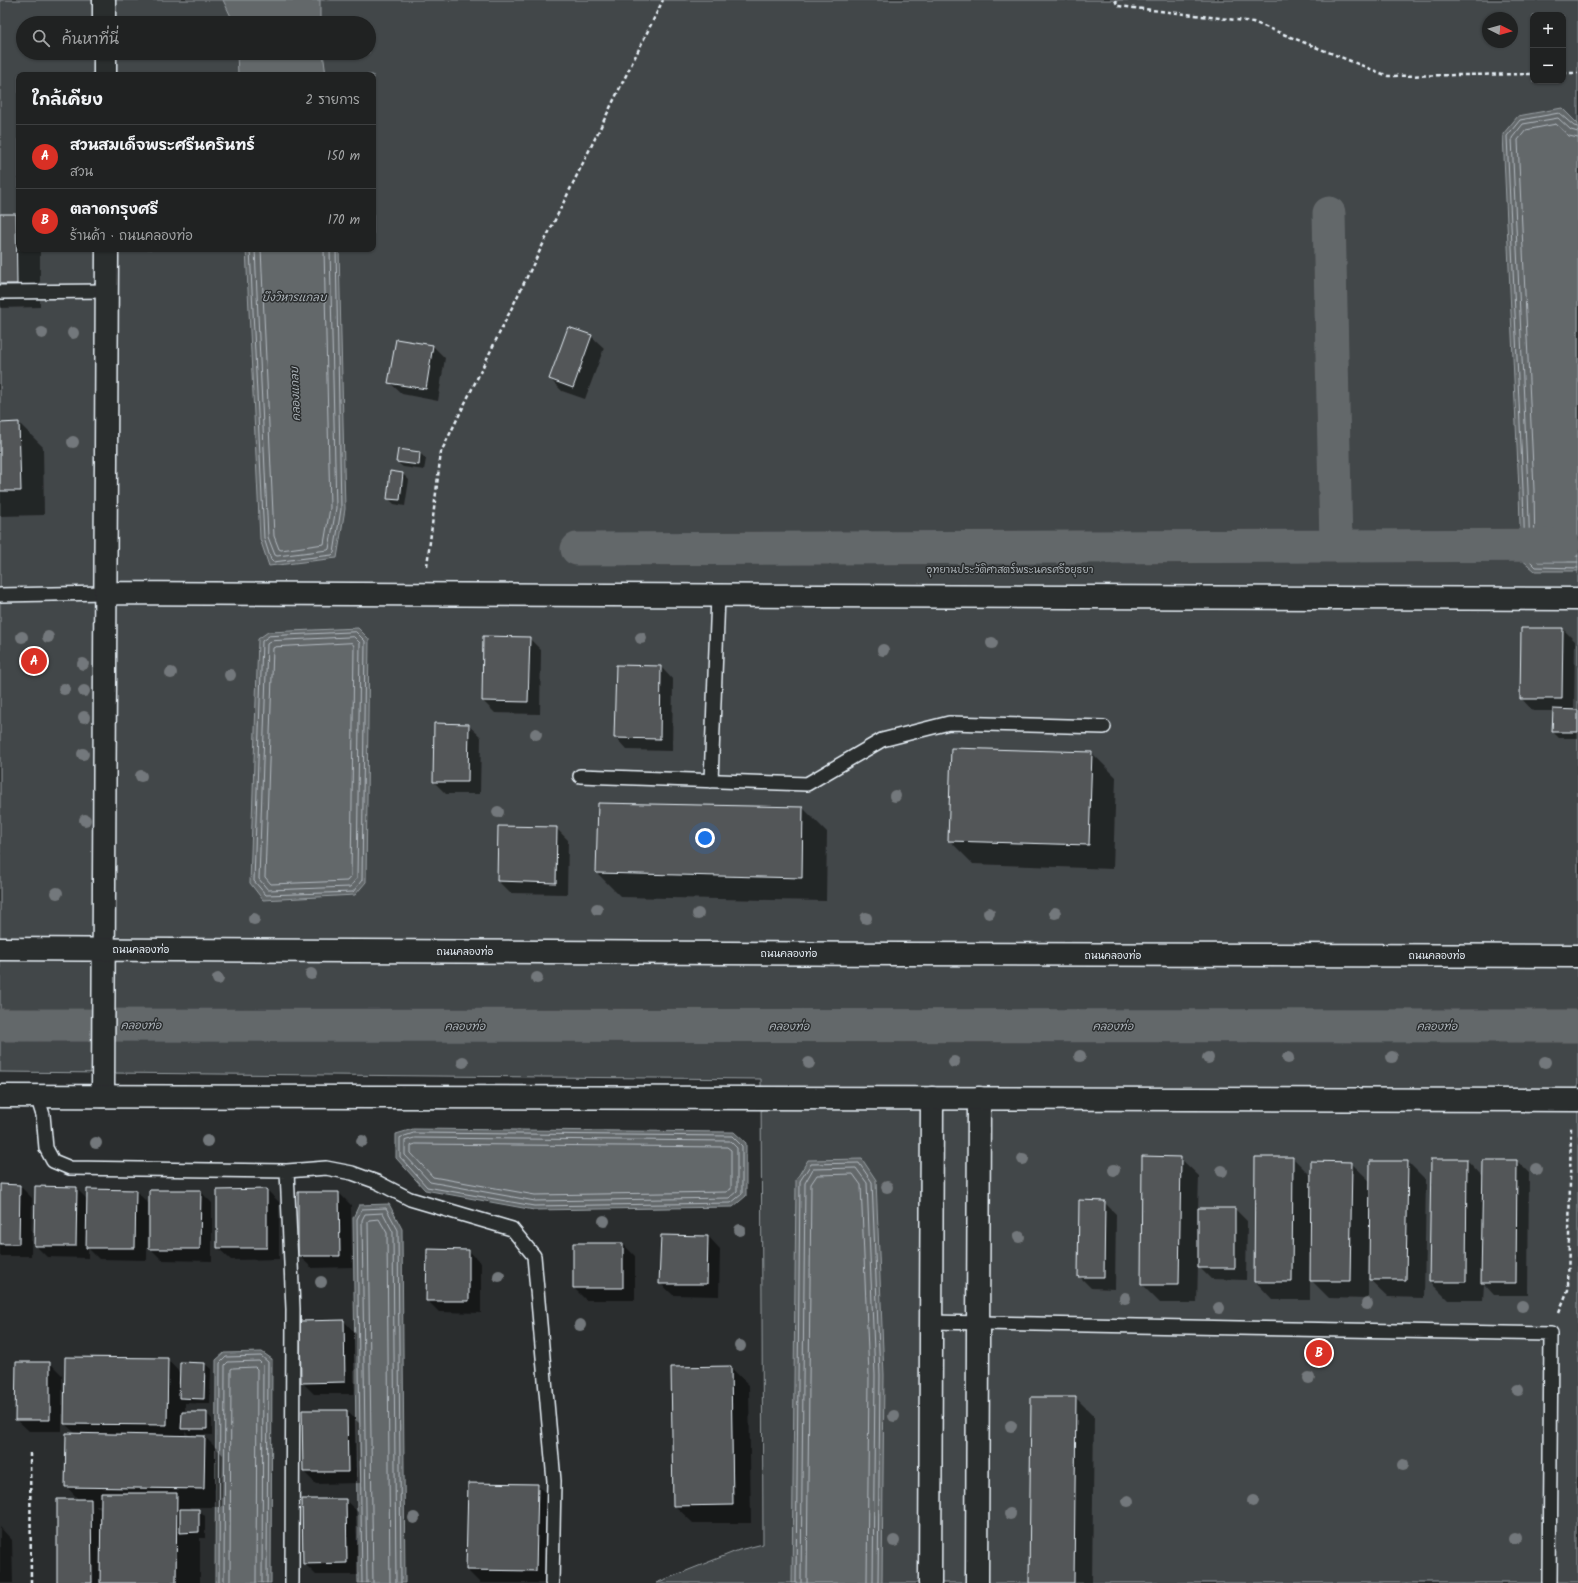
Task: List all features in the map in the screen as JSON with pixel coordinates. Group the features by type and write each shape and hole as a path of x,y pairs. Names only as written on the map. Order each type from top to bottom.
{"street":[{"path":"104,0 104,16"},
{"path":"105,60 105,72"},
{"path":"102,1096 104,984 107,252"},
{"path":"106,593 1578,599"},
{"name":"ถนนคลองท่อ","path":"0,949 1578,956"},
{"path":"0,1096 1575,1100"},
{"path":"930,1583 932,1098"},
{"path":"977,1583 979,1098"}],"lane":[{"path":"0,292 108,290"},
{"path":"0,595 106,593"},
{"path":"711,781 718,596"},
{"path":"580,776 807,784 882,740 949,723 1104,727"},
{"path":"37,1096 42,1115 46,1148 53,1162 70,1168 287,1171 326,1168 352,1173 377,1182 410,1199 512,1229 534,1256 554,1481 552,1583"},
{"path":"287,1171 293,1309 292,1583"},
{"path":"931,1322 1551,1334 1549,1583"}],"path":[{"path":"425,594 441,452 664,0"},
{"path":"1115,0 1118,6 1252,22 1388,76 1530,74"},
{"path":"1566,73 1578,73"},
{"path":"1551,1334 1568,1290 1575,1100"},
{"path":"30,1453 31,1583"}],"green space":[{"name":"อุทยานประวัติศาสตร์พระนครศรีอยุธยา","path":"0,0 1578,0 1578,1583 656,1583 739,1550 763,1544 761,1079 0,1072"}],"water":[{"path":"223,0 320,0 320,16 231,16"},
{"path":"237,60 324,60 326,72 238,72"},
{"path":"1562,108 1578,124 1578,571 1535,571 1521,559 1503,134 1518,116"},
{"name":"บึงวิหารแกลบ","path":"246,252 339,252 345,509 337,558 269,566 260,539"},
{"path":"358,628 369,639 366,882 355,895 263,900 250,883 258,639 268,632"},
{"path":"413,1129 734,1132 746,1143 746,1196 733,1207 534,1210 425,1190 396,1158 396,1134"},
{"path":"862,1159 876,1180 884,1375 882,1583 792,1583 796,1180 808,1160"},
{"path":"389,1204 402,1229 405,1583 358,1583 353,1218 359,1205"},
{"path":"262,1352 272,1359 271,1583 215,1583 216,1360 224,1353"}],"building":[{"path":"0,214 16,214 17,284 0,284"},
{"path":"568,327 592,335 573,388 549,379"},
{"path":"396,339 433,345 426,389 388,383"},
{"path":"19,422 21,491 0,491 0,423"},
{"path":"398,449 420,452 419,465 396,462"},
{"path":"390,471 403,473 400,500 387,499"},
{"path":"1521,628 1563,628 1562,699 1520,699"},
{"path":"483,636 530,637 528,702 482,701"},
{"path":"616,665 661,666 660,739 614,738"},
{"path":"1553,709 1578,710 1578,732 1552,732"},
{"path":"434,723 469,724 468,782 433,782"},
{"path":"951,748 1092,752 1089,845 948,841"},
{"path":"598,803 803,807 802,878 596,873"},
{"path":"498,826 557,827 556,883 497,881"},
{"path":"1142,1156 1181,1157 1179,1285 1141,1285"},
{"path":"1255,1157 1293,1157 1292,1282 1254,1282"},
{"path":"1431,1159 1467,1159 1466,1282 1429,1282"},
{"path":"1483,1160 1517,1160 1516,1283 1481,1283"},
{"path":"1311,1161 1352,1162 1350,1281 1310,1281"},
{"path":"1370,1161 1408,1161 1406,1280 1369,1280"},
{"path":"0,1184 20,1185 19,1244 0,1244"},
{"path":"35,1186 77,1187 76,1246 34,1246"},
{"path":"87,1189 136,1190 135,1248 86,1248"},
{"path":"267,1189 267,1248 217,1248 217,1190"},
{"path":"149,1190 201,1190 200,1249 149,1249"},
{"path":"298,1192 339,1192 340,1256 298,1256"},
{"path":"1079,1200 1105,1201 1104,1277 1078,1277"},
{"path":"1198,1208 1235,1208 1235,1268 1198,1268"},
{"path":"661,1235 708,1236 707,1284 659,1284"},
{"path":"573,1243 623,1243 623,1288 573,1288"},
{"path":"427,1249 469,1250 469,1301 426,1301"},
{"path":"344,1320 345,1382 301,1383 300,1321"},
{"path":"65,1357 168,1358 167,1425 64,1424"},
{"path":"16,1362 50,1362 50,1420 15,1420"},
{"path":"180,1362 205,1363 204,1399 179,1398"},
{"path":"731,1366 733,1505 673,1506 671,1367"},
{"path":"1031,1397 1076,1397 1074,1583 1029,1583"},
{"path":"302,1410 347,1410 348,1472 303,1472"},
{"path":"182,1412 207,1412 207,1429 181,1429"},
{"path":"66,1433 205,1436 204,1489 65,1487"},
{"path":"468,1483 538,1484 536,1571 466,1570"},
{"path":"101,1493 177,1493 176,1583 100,1583"},
{"path":"57,1499 91,1499 92,1583 57,1583"},
{"path":"302,1499 346,1499 347,1563 303,1564"},
{"path":"180,1509 199,1509 199,1532 180,1533"}],"waterway":[{"path":"1329,213 1336,546"},
{"path":"577,549 1564,545"},
{"name":"คลองท่อ","path":"0,1025 1578,1026"}],"place":[{"name":"สวนสมเด็จพระศรีนครินทร์","path":"34,661"},
{"name":"ตลาดกรุงศรี","path":"1319,1353"}],"water label":[{"name":"คลองแกลบ","path":"295,394"}]}
